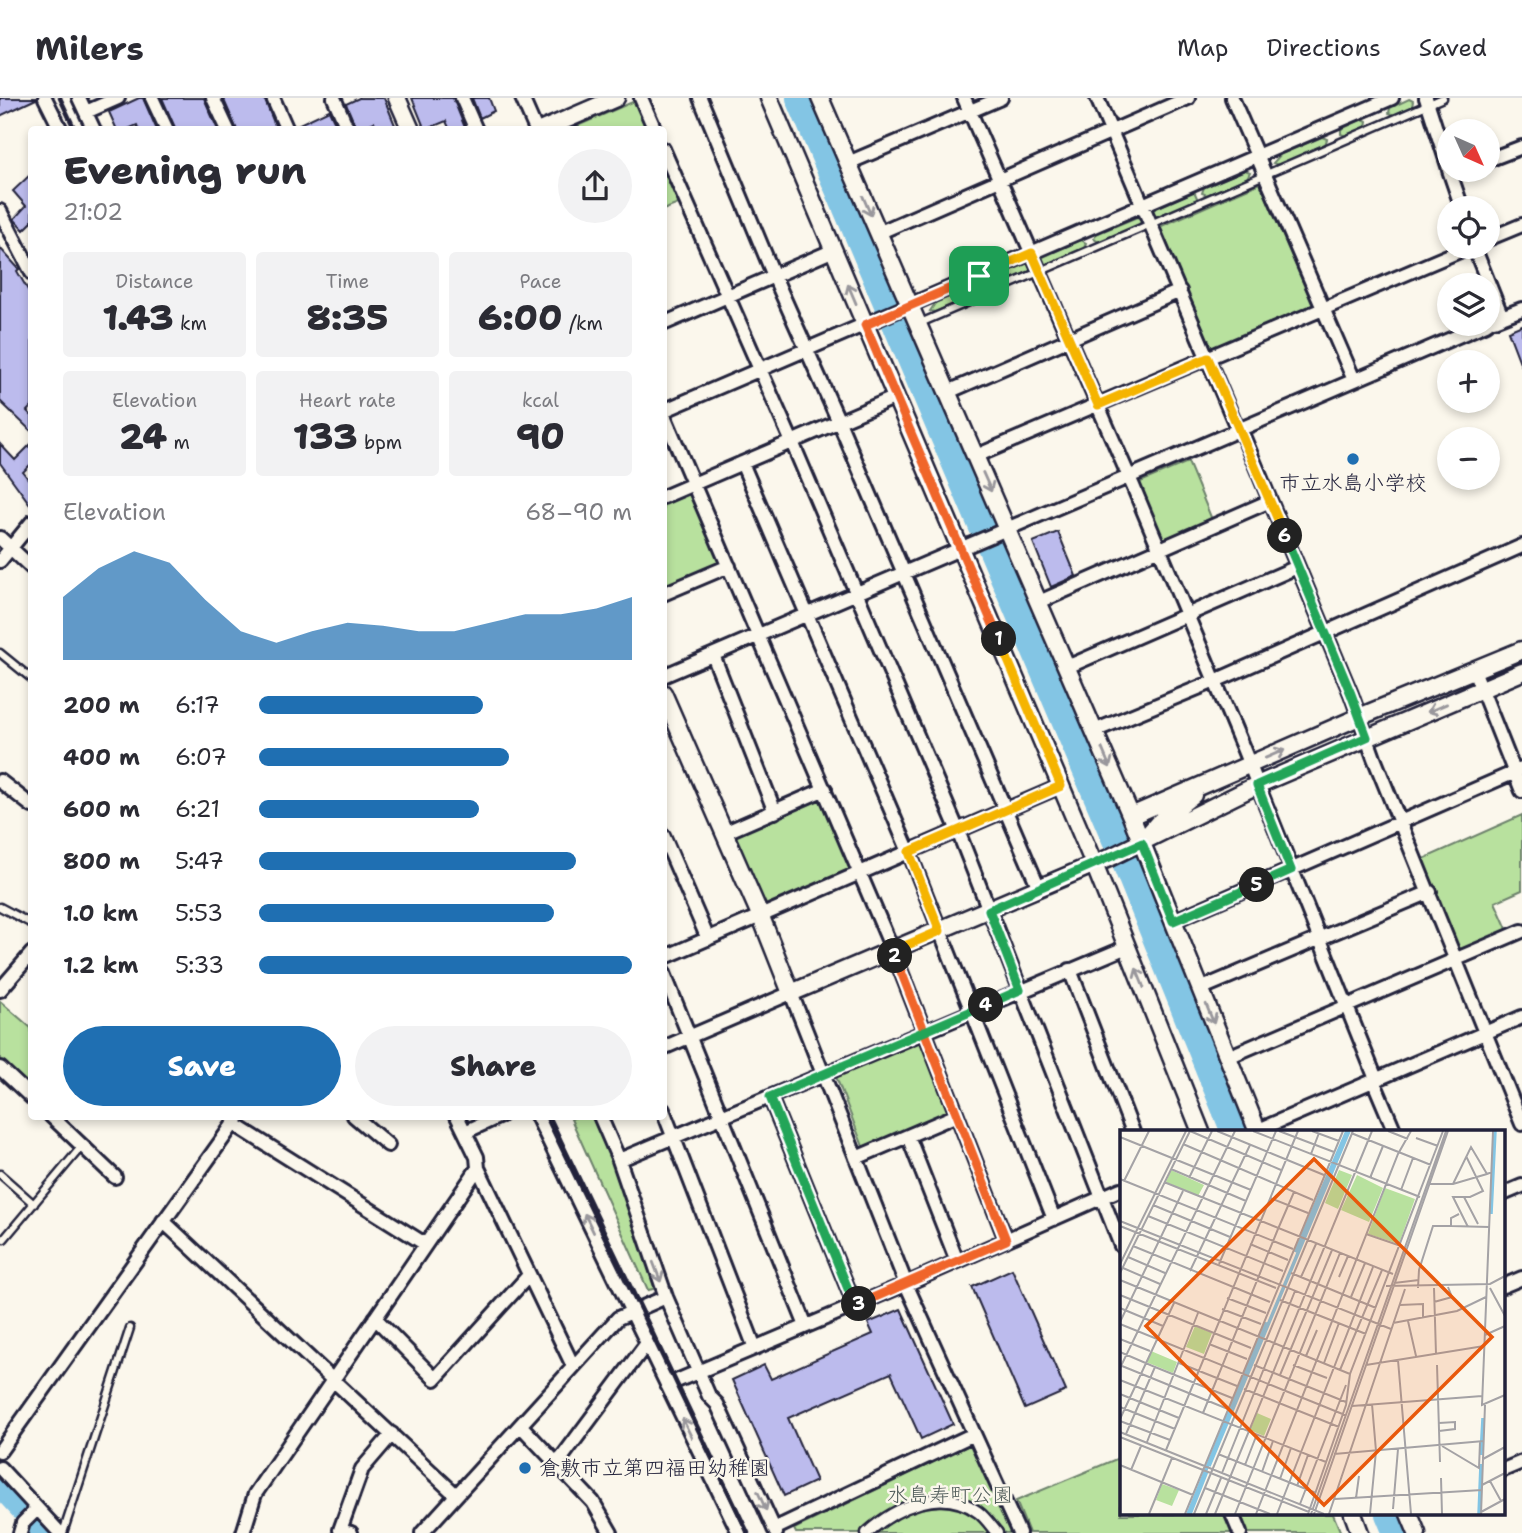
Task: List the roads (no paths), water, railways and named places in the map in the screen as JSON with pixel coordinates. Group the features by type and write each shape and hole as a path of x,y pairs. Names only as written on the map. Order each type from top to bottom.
{"street":[{"path":"45,98 59,126"},
{"path":"79,98 92,126"},
{"path":"86,112 118,98"},
{"path":"152,98 165,126"},
{"path":"213,98 226,126"},
{"path":"273,98 286,126"},
{"path":"334,98 346,126"},
{"path":"397,98 409,126"},
{"path":"462,98 474,126"},
{"path":"522,98 534,126"},
{"path":"548,126 584,104 616,98"},
{"path":"641,98 653,126"},
{"path":"700,98 774,276 1039,888"},
{"path":"769,98 834,250 871,322 896,397 968,547 1061,786 1102,861 1127,947 1200,1130"},
{"path":"820,98 878,233 904,309 918,324 976,456 1001,533 1039,601 1131,816 1135,846 1173,921 1256,1130"},
{"path":"964,98 1215,681 1394,1130"},
{"path":"848,163 1002,98"},
{"path":"1097,98 1270,500 1402,821 1522,1124"},
{"path":"878,233 1188,98"},
{"path":"1232,98 1354,380"},
{"path":"667,410 1392,98"},
{"path":"1427,101 1437,128"},
{"path":"1500,155 1522,147"},
{"path":"667,158 958,831 1120,1244"},
{"path":"0,211 28,265"},
{"path":"1500,234 1522,225"},
{"path":"667,322 834,250"},
{"path":"976,456 1440,259"},
{"path":"1479,259 1502,317 1522,309"},
{"path":"948,391 1180,291"},
{"path":"667,674 1457,336"},
{"path":"667,495 896,397"},
{"path":"667,421 861,873 1006,1240"},
{"path":"742,463 909,852 1054,1219"},
{"path":"1039,601 1270,500"},
{"path":"0,561 28,527"},
{"path":"0,538 28,565"},
{"path":"1094,731 1522,547"},
{"path":"667,592 729,566"},
{"path":"1067,667 1297,567"},
{"path":"1131,816 1522,650"},
{"path":"713,655 775,812"},
{"path":"1474,670 1518,771 1522,791"},
{"path":"667,1046 1102,861 1257,785 1522,671"},
{"path":"667,702 761,917 906,1284 1019,1533"},
{"path":"1173,921 1518,771"},
{"path":"0,781 28,803"},
{"path":"1135,846 1158,823 1212,781"},
{"path":"667,956 1061,786"},
{"path":"724,833 825,789"},
{"path":"667,844 708,939"},
{"path":"1200,989 1430,892"},
{"path":"1228,1058 1522,931"},
{"path":"619,1160 1127,947"},
{"path":"0,990 28,958"},
{"path":"1070,970 1132,1130"},
{"path":"667,980 806,1326"},
{"path":"1261,1130 1522,1017"},
{"path":"0,1068 28,1094"},
{"path":"770,1097 855,1306"},
{"path":"856,1158 957,1115"},
{"path":"55,1120 115,1177"},
{"path":"0,1451 236,1120 425,1244"},
{"path":"359,1120 388,1145"},
{"path":"459,1120 477,1157 478,1168 573,1366"},
{"path":"465,1132 491,1120"},
{"path":"539,1120 739,1533"},
{"path":"602,1120 619,1160 666,1297 709,1396 718,1404 775,1531 974,1434"},
{"path":"667,1120 755,1348"},
{"path":"908,1136 957,1261"},
{"path":"243,1533 256,1494 478,1168"},
{"path":"1504,1194 1522,1186"},
{"path":"667,1385 1120,1189"},
{"path":"163,1222 456,1495"},
{"path":"375,1318 435,1379 529,1275"},
{"path":"1504,1286 1522,1278"},
{"path":"422,1533 618,1318 666,1297"},
{"path":"557,1464 648,1343"},
{"path":"521,1426 593,1502 611,1533"},
{"path":"351,1533 340,1530 362,1469 392,1434"},
{"path":"1504,1470 1522,1462"},
{"path":"0,1468 29,1519 61,1533"},
{"path":"867,1533 902,1508 929,1499 948,1500 967,1506 979,1513 997,1533"},
{"path":"1233,1516 1240,1533"},
{"path":"1354,1516 1360,1533"},
{"path":"1410,1516 1417,1533"}],"lane":[{"path":"918,324 1267,174 1427,101 1443,98"},
{"path":"0,653 28,676"},
{"path":"0,908 28,922"},
{"path":"4,1239 82,1146"},
{"path":"0,1174 34,1204"},
{"path":"61,1533 130,1328"}],"waterway":[{"path":"790,98 1112,852"},
{"path":"800,98 1128,868 1234,1130"},
{"path":"1115,860 1223,1130"},
{"path":"0,1482 47,1533"},
{"path":"1380,1516 1387,1533"},
{"path":"1390,1516 1397,1533"}],"railway":[{"path":"60,98 73,126"},
{"path":"551,1120 748,1533"}],"place":[{"name":"市立水島小学校","path":"1353,459"},
{"name":"倉敷市立第四福田幼稚園","path":"525,1468"}],"park label":[{"name":"水島寿町公園","path":"950,1495"}]}
